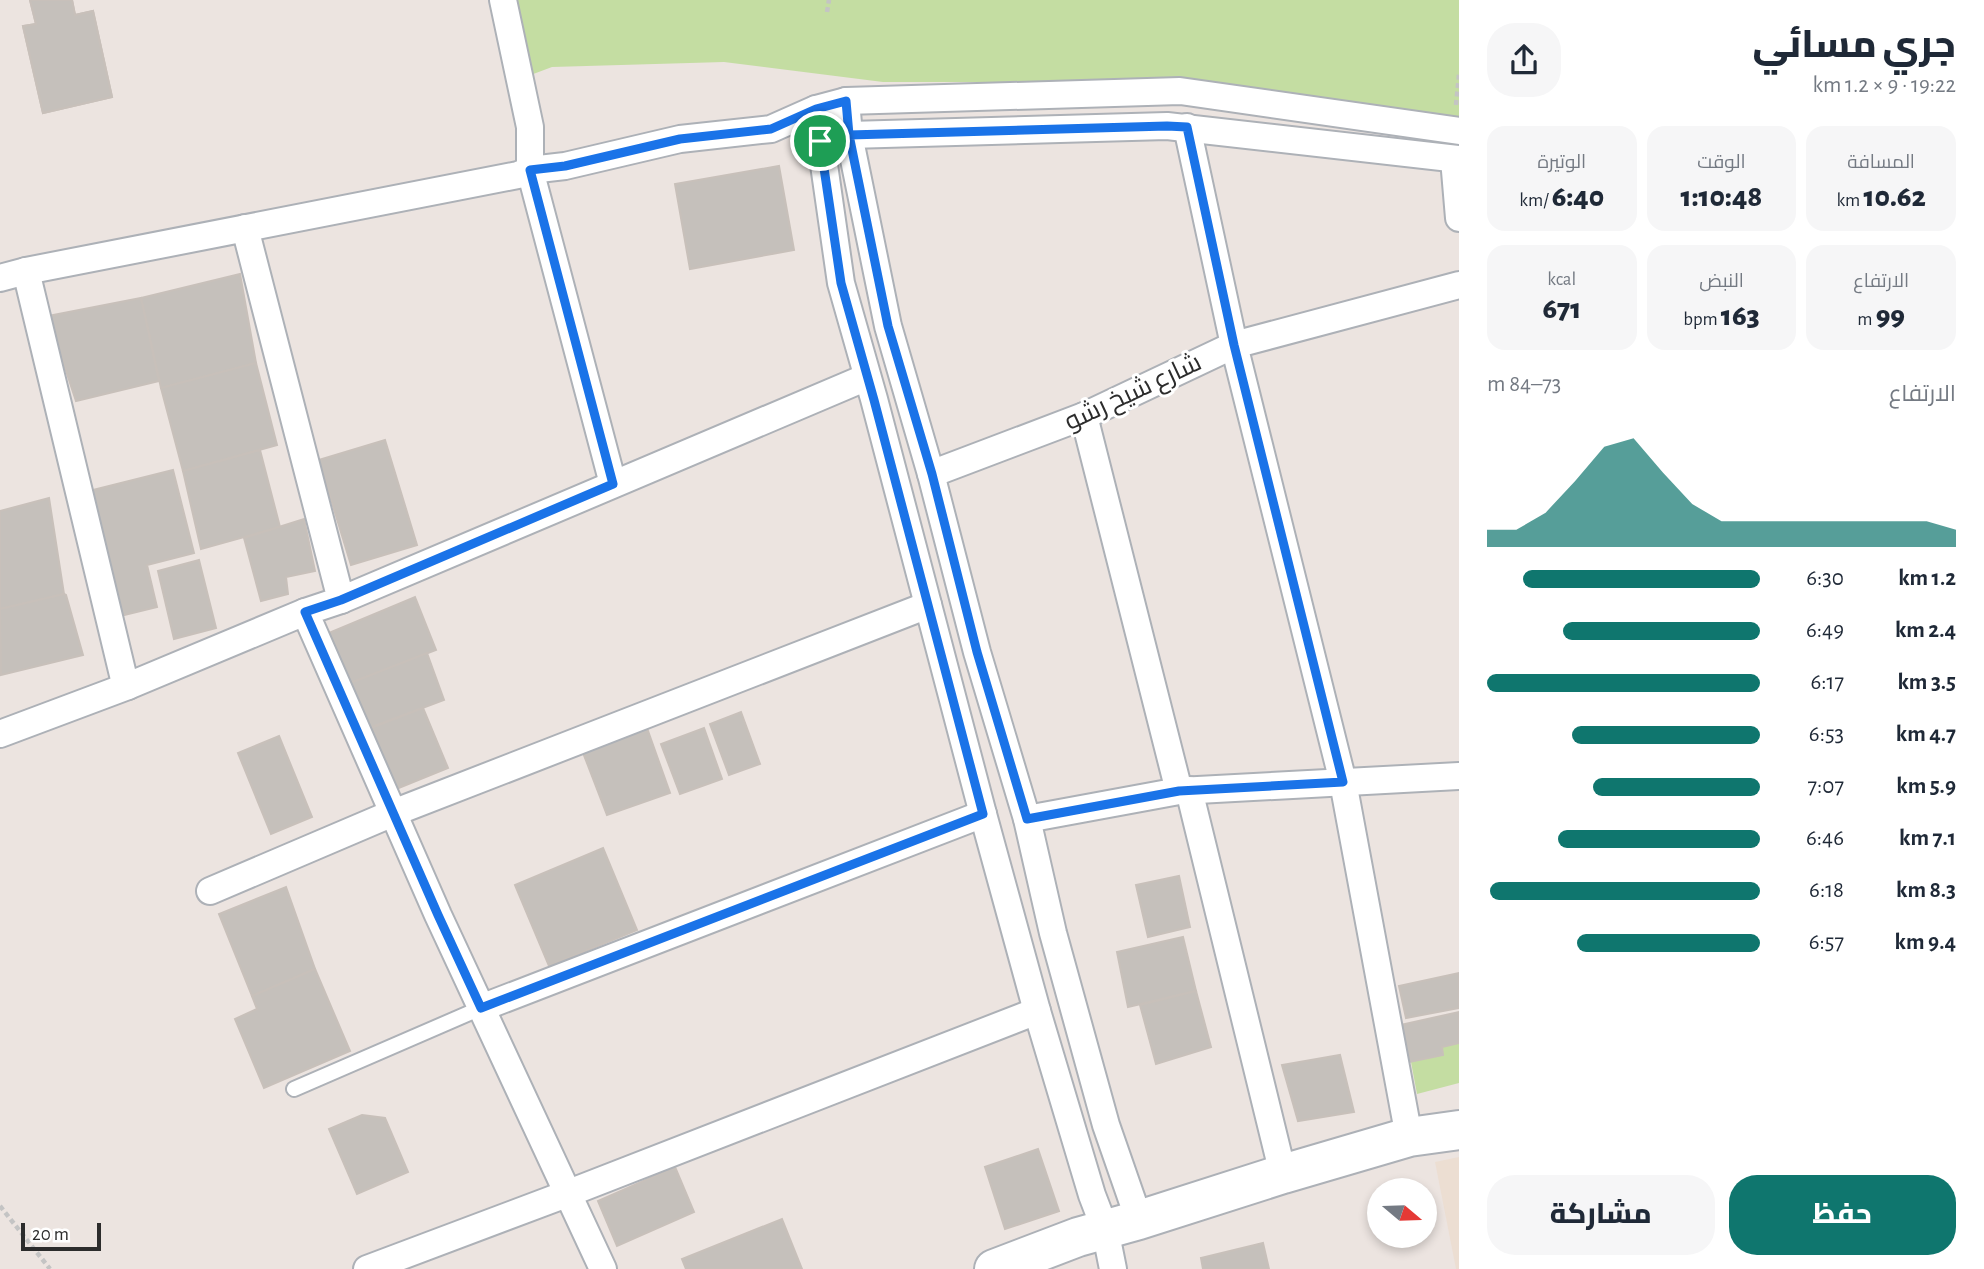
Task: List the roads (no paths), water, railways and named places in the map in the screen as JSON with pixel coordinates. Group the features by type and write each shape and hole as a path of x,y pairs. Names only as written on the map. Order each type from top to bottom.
{"main road":[{"path":"994,1269 1078,1237 1283,1174 1409,1137 1459,1130"}],"street":[{"path":"503,0 530,127 530,170 613,484"},
{"path":"0,278 518,175 530,170 565,166 680,139 771,129 816,109 846,101 1180,91 1459,131"},
{"path":"846,101 849,135 888,326 932,474 977,652 1027,819 1053,933 1106,1125 1122,1225 1113,1269"},
{"path":"816,109 841,283 1037,1011 1092,1195 1122,1225"},
{"path":"771,129 820,141 849,135 1167,126 1456,159 1459,218"},
{"path":"1187,127 1234,345 1343,782 1409,1137"},
{"path":"245,228 341,600"},
{"path":"26,271 128,686"},
{"name":"شارع شيخ رشو","path":"932,474 1084,416 1234,345 1459,285"},
{"path":"0,734 128,686 305,612 341,600 867,377"},
{"path":"1084,416 1283,1174"},
{"path":"210,891 393,813 928,605"},
{"path":"305,612 481,1008 603,1269"},
{"path":"1027,819 1184,790 1459,776"},
{"path":"481,1008 983,814"},
{"path":"367,1269 1037,1011"}],"lane":[{"path":"294,1089 481,1008"}]}
